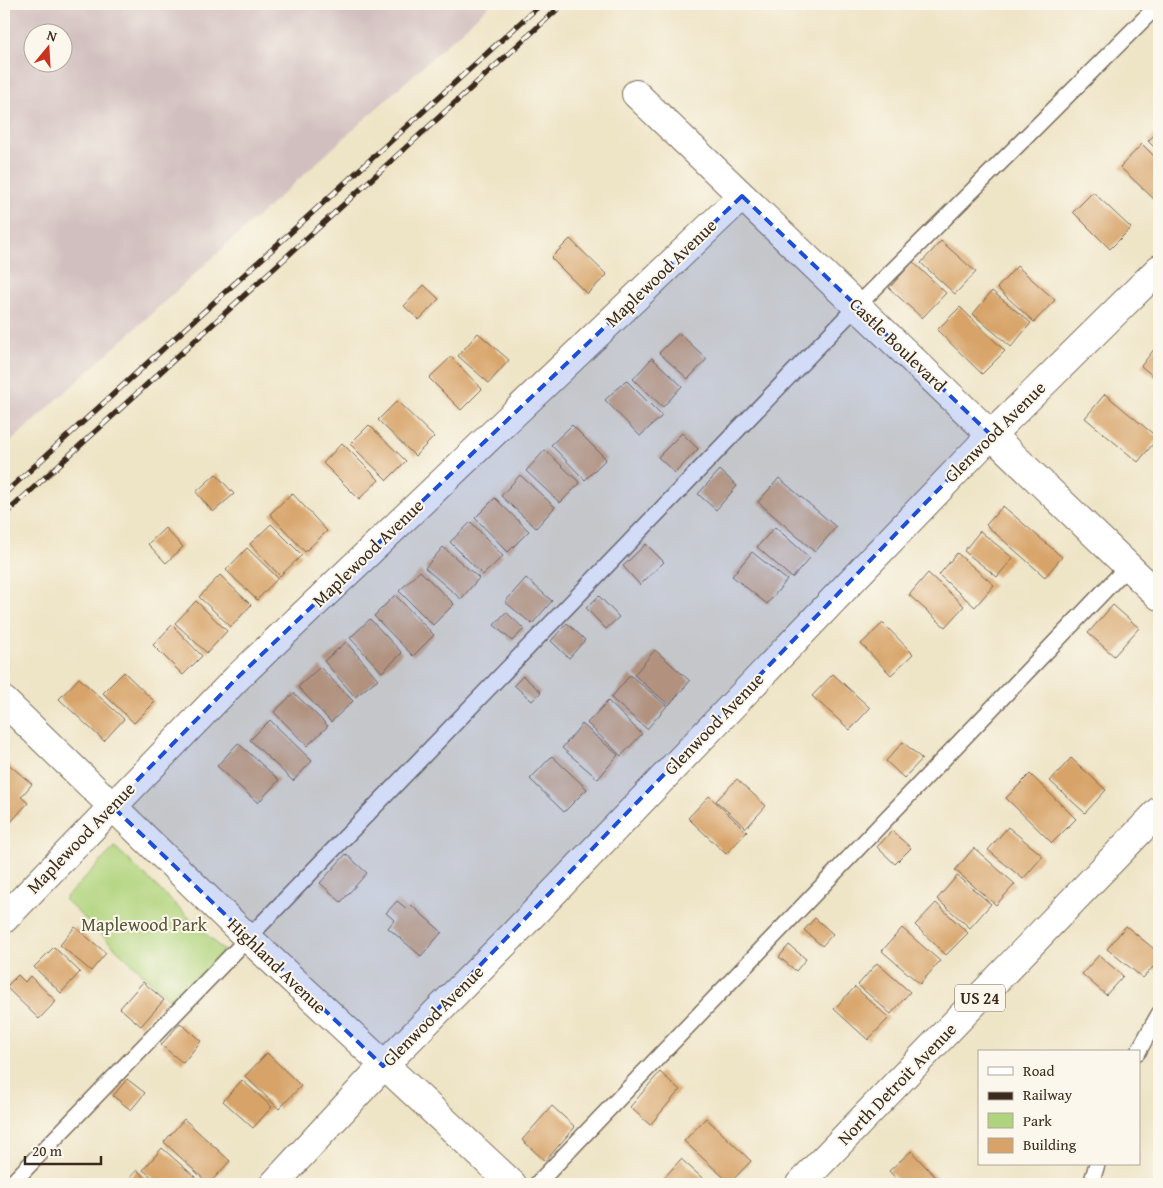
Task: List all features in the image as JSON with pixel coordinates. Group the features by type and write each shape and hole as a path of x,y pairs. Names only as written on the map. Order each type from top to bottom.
{"street":[{"name":"Castle Boulevard","path":"636,94 1159,596"},
{"name":"Maplewood Avenue","path":"4,919 237,678 742,196"},
{"name":"Glenwood Avenue","path":"274,1184 383,1066 518,930 991,435 1159,269"},
{"name":"Highland Avenue","path":"4,701 247,937 383,1066 512,1184"},
{"name":"North Detroit Avenue","path":"800,1184 1159,811"}],"lane":[{"path":"11,1184 857,306 1159,4"},
{"path":"537,1184 1128,566"},
{"path":"1139,1050 1159,1014"},
{"path":"1091,1184 1096,1166"}],"highlighted area":[{"path":"742,196 991,435 383,1066 112,806 237,678"}],"shaded area":[{"path":"4,4 491,4 4,448"}],"green space":[{"name":"Maplewood Park","path":"115,847 224,951 173,1003 64,899"}],"building":[{"path":"1159,130 1159,152 1148,141"},
{"path":"1142,144 1159,161 1159,195 1155,200 1120,167"},
{"path":"1093,192 1131,228 1110,249 1073,212"},
{"path":"570,239 607,275 587,294 551,258"},
{"path":"941,241 976,272 955,294 921,263"},
{"path":"913,262 946,293 922,318 889,288"},
{"path":"1017,266 1055,300 1034,322 997,288"},
{"path":"424,285 439,299 419,320 404,306"},
{"path":"992,291 1031,323 1011,347 973,314"},
{"path":"960,307 1005,351 982,374 937,330"},
{"path":"478,333 509,360 489,383 458,356"},
{"path":"679,333 707,359 688,379 659,353"},
{"path":"1159,343 1159,381 1141,366"},
{"path":"451,357 482,389 461,410 429,378"},
{"path":"652,358 682,386 663,407 633,379"},
{"path":"626,380 662,416 640,436 605,400"},
{"path":"1105,394 1158,438 1138,462 1085,418"},
{"path":"397,401 434,437 415,456 378,420"},
{"path":"369,425 406,461 387,480 350,444"},
{"path":"572,425 606,459 585,480 551,445"},
{"path":"682,433 698,449 675,473 658,457"},
{"path":"342,443 379,480 359,499 323,463"},
{"path":"545,450 580,483 560,503 526,471"},
{"path":"720,470 737,486 716,510 698,494"},
{"path":"216,474 234,494 213,512 196,492"},
{"path":"520,475 555,507 536,528 501,496"},
{"path":"779,478 836,527 815,552 758,502"},
{"path":"292,493 327,531 305,552 270,514"},
{"path":"495,498 529,531 508,552 475,518"},
{"path":"1003,506 1062,557 1045,577 986,525"},
{"path":"471,522 503,556 483,575 450,542"},
{"path":"271,524 302,555 280,576 250,544"},
{"path":"775,527 810,558 792,578 757,547"},
{"path":"165,528 183,547 166,563 148,544"},
{"path":"980,531 1013,558 997,577 964,551"},
{"path":"646,544 664,562 640,585 623,566"},
{"path":"443,547 479,578 461,599 425,568"},
{"path":"247,548 278,578 257,600 226,570"},
{"path":"752,552 787,580 767,604 732,576"},
{"path":"957,553 994,585 975,607 939,575"},
{"path":"420,571 454,604 433,625 399,591"},
{"path":"928,573 964,606 945,627 909,595"},
{"path":"220,575 251,605 231,627 199,597"},
{"path":"526,578 552,601 532,624 505,602"},
{"path":"395,595 434,635 413,656 374,616"},
{"path":"599,596 619,617 606,629 586,608"},
{"path":"196,601 227,631 207,653 175,623"},
{"path":"1113,605 1139,628 1114,656 1088,633"},
{"path":"506,612 524,629 512,641 494,625"},
{"path":"370,619 402,653 382,672 350,638"},
{"path":"567,623 585,640 569,658 551,641"},
{"path":"883,623 913,654 891,675 861,644"},
{"path":"172,625 202,656 183,675 153,645"},
{"path":"346,642 378,679 355,697 324,661"},
{"path":"655,650 690,681 669,705 634,675"},
{"path":"320,667 353,701 331,722 298,687"},
{"path":"124,672 155,702 134,723 103,693"},
{"path":"833,674 870,708 850,730 812,696"},
{"path":"630,675 667,706 647,729 611,698"},
{"path":"523,676 541,692 532,701 514,685"},
{"path":"79,678 124,719 104,741 59,699"},
{"path":"294,693 328,726 307,746 274,712"},
{"path":"608,701 642,734 621,756 587,723"},
{"path":"270,720 312,761 293,781 250,740"},
{"path":"582,724 618,755 598,779 562,748"},
{"path":"903,742 922,759 904,778 886,761"},
{"path":"238,743 279,780 258,803 217,766"},
{"path":"552,756 587,789 564,812 530,779"},
{"path":"1071,758 1106,790 1085,813 1050,781"},
{"path":"7,763 32,784 21,797 28,803 9,824 4,820 4,767"},
{"path":"1030,774 1076,819 1052,843 1006,798"},
{"path":"737,779 766,806 746,828 716,801"},
{"path":"709,796 747,832 726,854 688,818"},
{"path":"1008,827 1043,856 1023,879 988,850"},
{"path":"892,831 911,848 895,864 877,847"},
{"path":"974,848 1015,884 996,905 955,870"},
{"path":"346,854 367,873 341,902 320,883"},
{"path":"957,876 991,904 970,928 937,899"},
{"path":"397,901 407,909 411,905 442,932 421,956 388,928 394,920 386,913"},
{"path":"936,903 968,933 946,955 915,925"},
{"path":"815,918 833,934 822,946 804,930"},
{"path":"1126,926 1159,953 1159,972 1153,967 1143,978 1107,949"},
{"path":"75,927 106,953 91,971 60,945"},
{"path":"902,928 940,961 920,984 882,951"},
{"path":"789,945 806,959 796,971 779,957"},
{"path":"54,947 80,972 61,993 34,967"},
{"path":"1099,955 1123,976 1106,995 1082,974"},
{"path":"877,963 910,992 891,1014 858,985"},
{"path":"18,975 25,982 30,976 56,1001 39,1019 6,987"},
{"path":"143,982 164,1000 141,1026 120,1008"},
{"path":"855,987 889,1018 868,1040 834,1009"},
{"path":"180,1023 201,1041 183,1063 161,1045"},
{"path":"267,1053 301,1086 279,1109 245,1076"},
{"path":"660,1072 680,1090 650,1125 630,1107"},
{"path":"127,1079 145,1093 131,1110 113,1096"},
{"path":"242,1080 272,1107 253,1128 223,1101"},
{"path":"552,1106 575,1127 545,1161 522,1140"},
{"path":"706,1118 751,1161 730,1183 684,1141"},
{"path":"184,1119 230,1161 209,1184 164,1142"},
{"path":"162,1148 203,1184 160,1184 143,1170"},
{"path":"911,1151 940,1184 901,1184 889,1171"},
{"path":"681,1159 709,1184 669,1184 663,1179"},
{"path":"137,1170 152,1184 124,1184"}],"railway":[{"path":"4,494 541,4"},
{"path":"4,515 563,4"}]}
